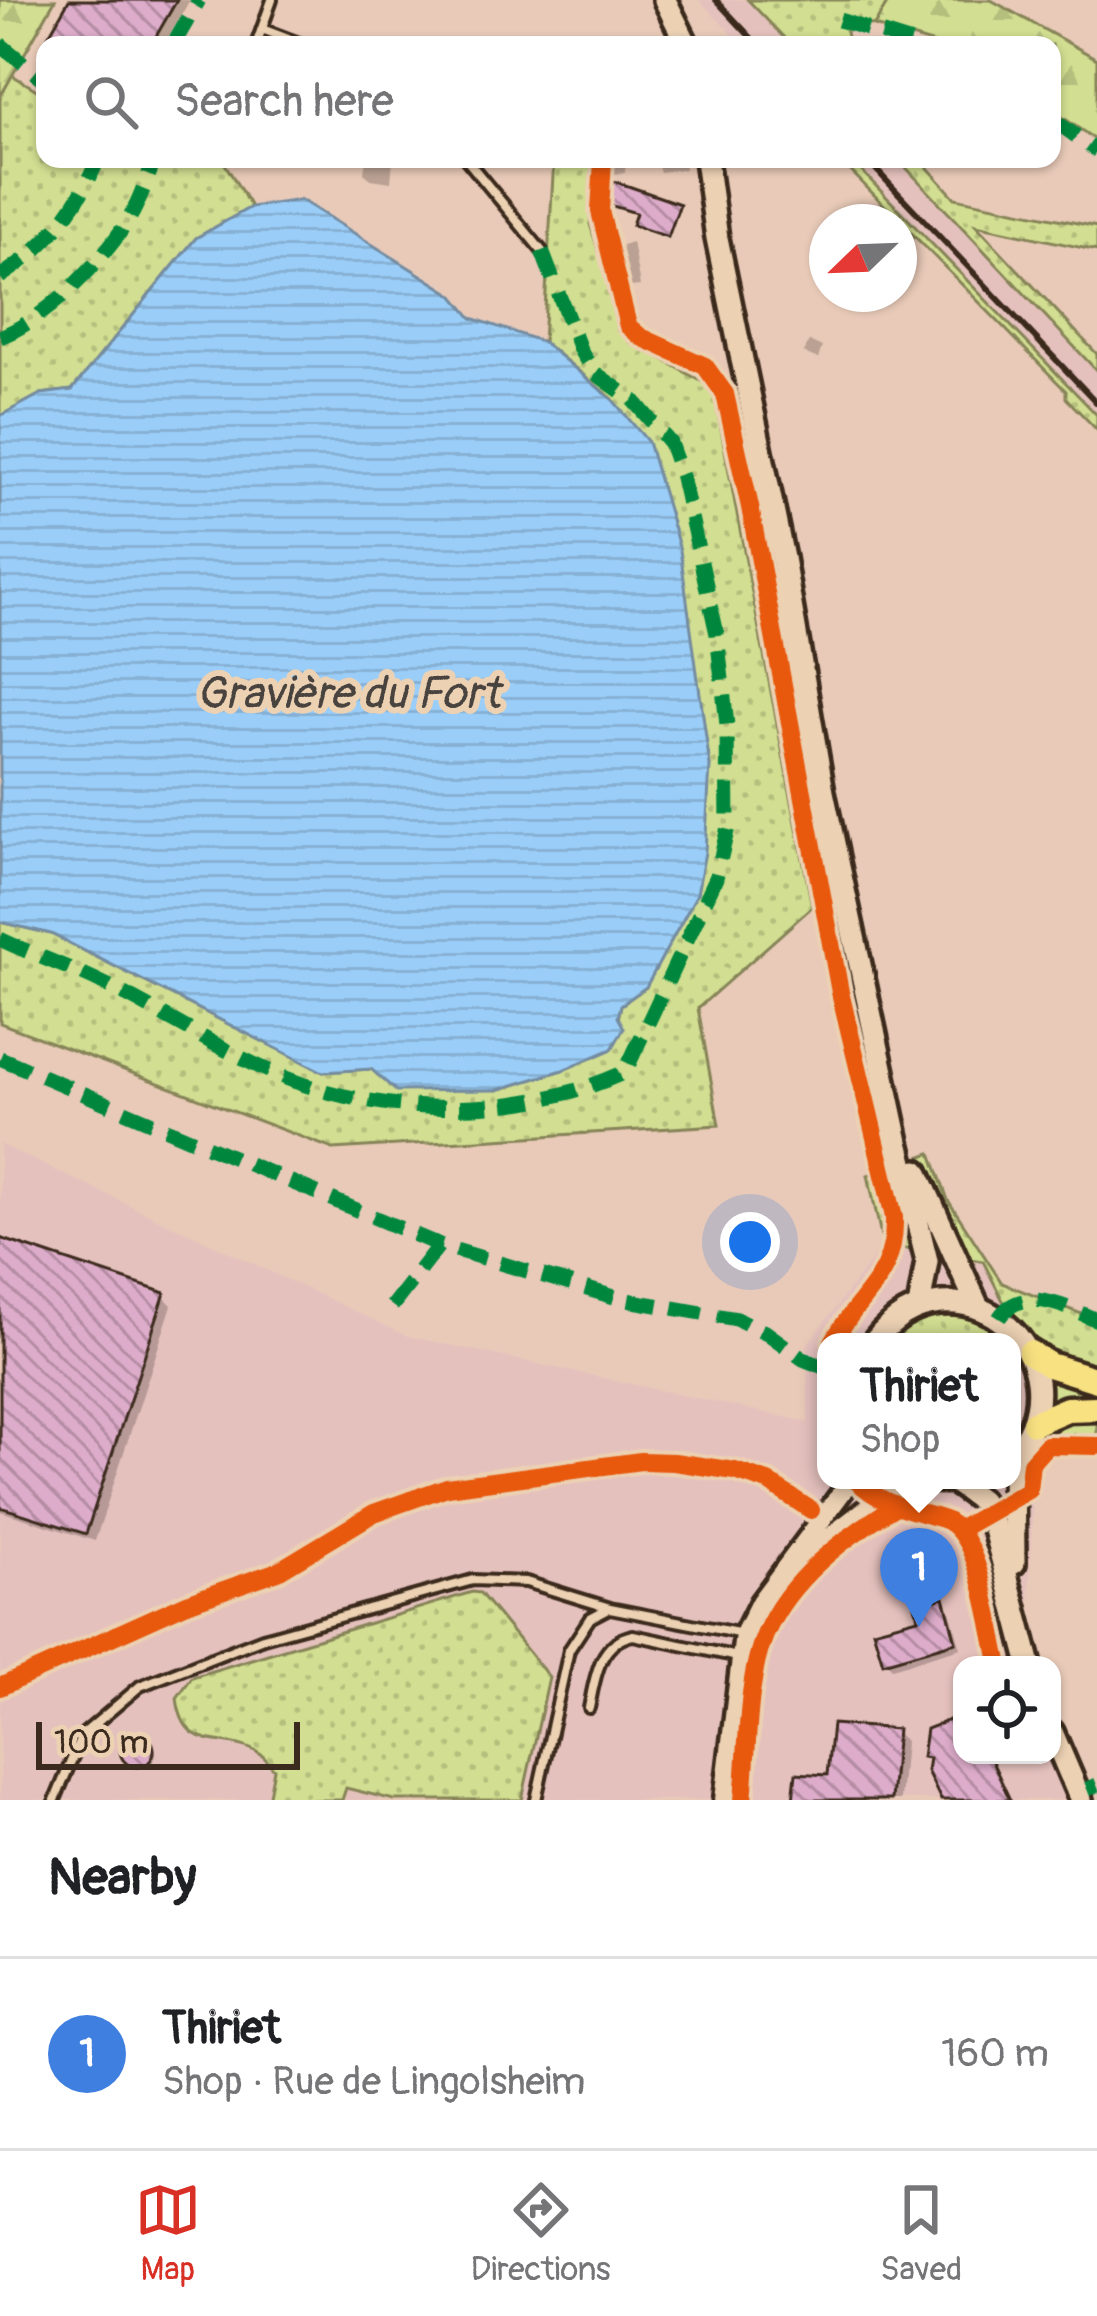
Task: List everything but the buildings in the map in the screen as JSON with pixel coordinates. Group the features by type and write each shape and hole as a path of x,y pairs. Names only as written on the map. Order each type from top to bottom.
{"highway":[{"path":"1030,1353 1049,1365 1097,1380"},
{"path":"1034,1423 1067,1409 1097,1408"}],"main road":[{"path":"665,0 683,36"},
{"path":"707,168 716,238 783,558 823,792 927,1261 919,1307"},
{"path":"883,1070 934,1214 978,1307"},
{"path":"882,1333 919,1307 958,1303 978,1307 1017,1333"},
{"path":"1021,1339 1030,1353 1038,1387 1034,1423 1021,1444"},
{"path":"971,1489 989,1514 1028,1656"},
{"path":"1012,1489 1014,1594"},
{"path":"1061,1753 1081,1800"}],"street":[{"path":"724,1800 744,1634 760,1602 844,1489"},
{"path":"784,1573 896,1489"}],"lane":[{"path":"259,36 272,0"},
{"path":"262,28 282,36"},
{"path":"473,168 542,251"},
{"path":"56,1800 82,1736 140,1687 263,1638 472,1580 526,1582 610,1608 744,1634"},
{"path":"536,1800 568,1650 590,1618 610,1608"},
{"path":"589,1708 599,1663 622,1638 633,1636 738,1657"}],"shaded area":[{"path":"699,0 748,0 782,36 733,36"},
{"path":"859,168 906,168 1097,371 1097,415 917,228 917,204 893,204"},
{"path":"0,1144 407,1336 808,1422 807,1345 883,1245 982,1261 1019,1333 817,1333 817,1489 1021,1489 1021,1337 1045,1384 1034,1473 1029,1604 1041,1656 953,1656 953,1764 1061,1764 1061,1724 1094,1800 0,1800"}],"green space":[{"path":"0,0 55,0 0,97"},
{"path":"748,0 889,0 874,26 844,17 847,36 782,36"},
{"path":"889,0 991,0 1056,36 908,36 874,26"},
{"path":"1061,39 1097,59 1097,141 1061,116"},
{"path":"12,75 36,90 36,168 227,168 251,207 196,238 72,390 41,394 0,416 0,97"},
{"path":"553,168 594,168 590,224 624,337 713,388 812,907 698,1008 719,1125 333,1149 0,1023 0,922 51,934 323,1072 372,1069 497,1090 612,1049 621,1005 646,987 710,766 694,664 613,399 543,342"},
{"path":"848,168 859,168 893,204 883,204"},
{"path":"906,168 928,168 955,198 1097,227 1097,251 976,225 1097,354 1097,371"},
{"path":"917,228 1097,415 1097,430 1066,398 1066,391 917,239"},
{"path":"931,1153 948,1200 1002,1283 1097,1320 1097,1446 1057,1448 1034,1473 1045,1384 983,1261 883,1245 868,1175"},
{"path":"953,1314 977,1319 996,1333 900,1333 934,1317"},
{"path":"480,1593 549,1677 522,1800 394,1800 346,1788 342,1800 268,1800 274,1769 264,1757 247,1747 197,1736 181,1716 177,1698 192,1677"}],"water":[{"name":"Gravière du Fort","path":"301,200 453,295 472,318 543,342 613,400 648,442 680,550 710,766 705,852 697,894 646,987 621,1005 618,1017 624,1028 612,1049 497,1090 396,1091 371,1069 323,1072 51,934 0,922 0,416 41,394 72,390 196,238 251,207"}],"railway":[{"path":"716,0 750,36"},
{"path":"875,168 1097,403"}],"marked path":[{"path":"178,36 199,0"},
{"path":"839,20 890,36"},
{"path":"0,44 36,74"},
{"path":"1061,125 1097,151"},
{"path":"0,277 58,226 94,168"},
{"path":"0,337 54,303 104,253 133,212 151,168"},
{"path":"0,939 102,983 268,1070 372,1101 459,1108 502,1105 545,1098 625,1072 716,878 728,827 727,725 717,634 670,443 633,400 594,372 581,352 542,251"},
{"path":"0,1058 439,1245 621,1299 737,1319 817,1364"},
{"path":"392,1306 439,1245"},
{"path":"999,1318 1009,1308 1032,1300 1097,1320"},
{"path":"1087,1789 1097,1785"}],"cycle path":[{"path":"602,168 600,211 628,326 641,337 705,366 725,394 840,992 894,1217 882,1271 838,1333"},
{"path":"960,1529 1028,1490 1031,1463 1047,1445 1097,1446"},
{"path":"0,1687 187,1603 278,1571 374,1513 447,1487 641,1461 674,1462 735,1471 768,1482 811,1510"},
{"path":"867,1489 885,1501 942,1519 966,1541 988,1606 998,1656"},
{"path":"743,1800 754,1673 775,1614 820,1561 894,1507"}],"place":[{"name":"Thiriet","path":"919,1627"}]}
